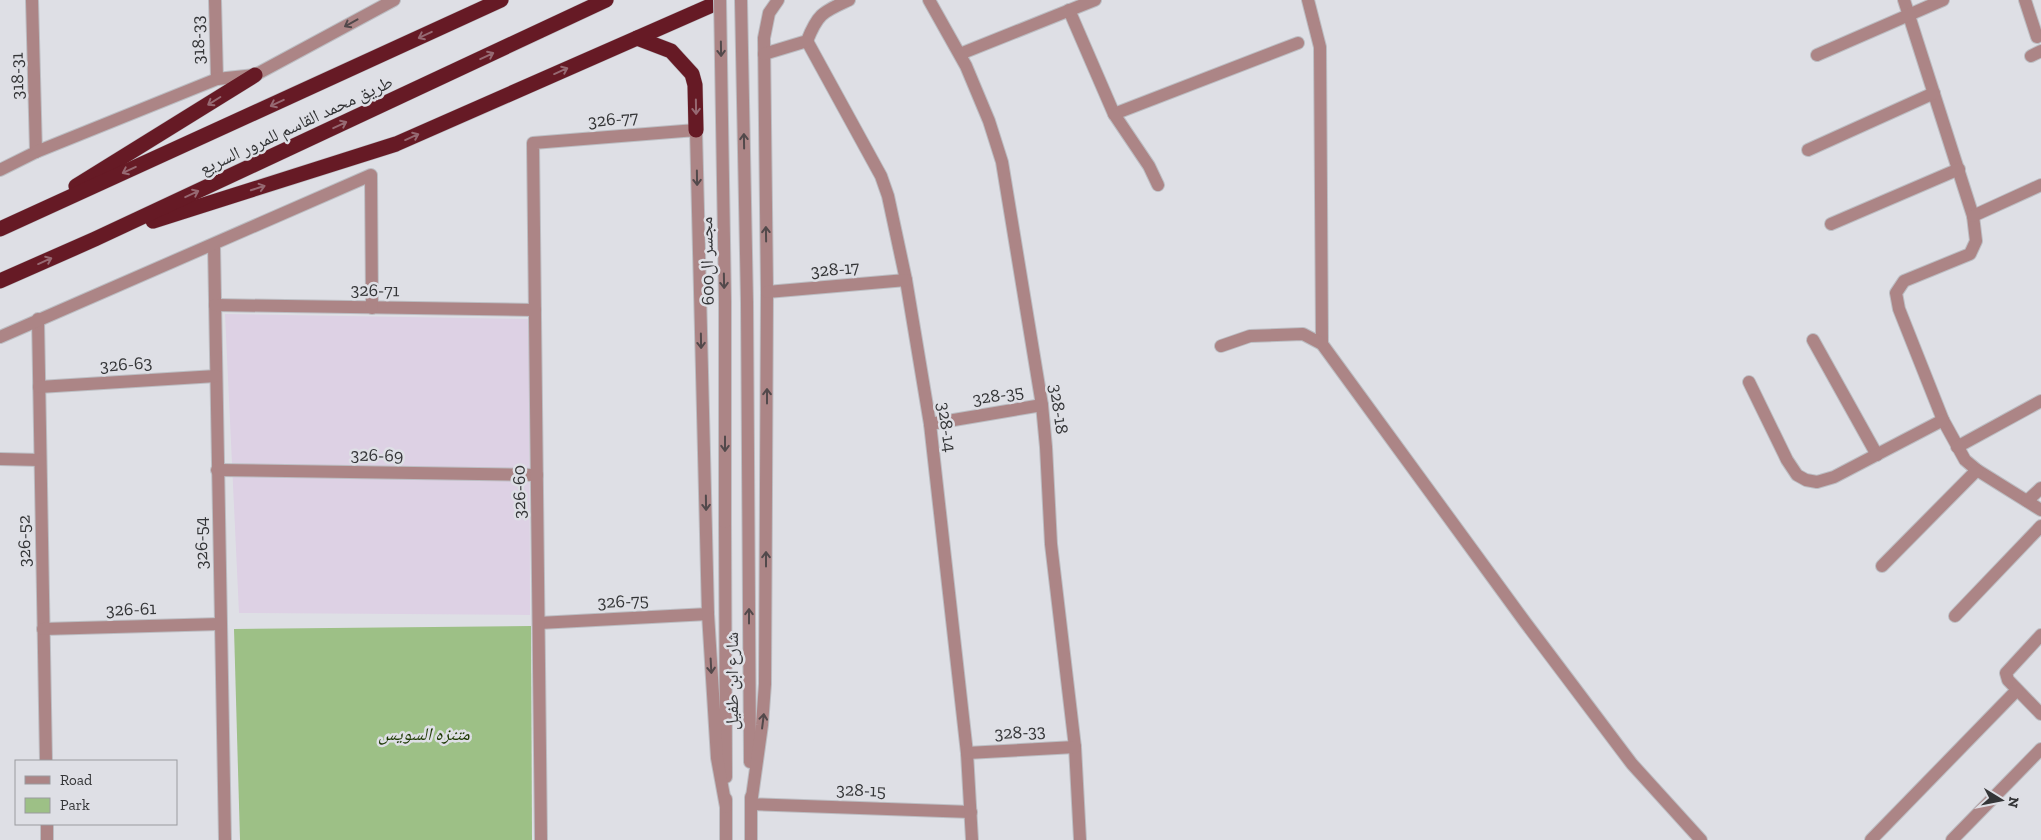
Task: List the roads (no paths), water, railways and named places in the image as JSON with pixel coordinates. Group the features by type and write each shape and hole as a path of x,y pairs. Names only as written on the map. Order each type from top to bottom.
{"highway":[{"name":"طريق محمد القاسم للمرور السريع","path":"0,229 501,0"},
{"name":"طريق محمد القاسم للمرور السريع","path":"0,281 95,239 606,0"},
{"path":"95,239 396,144 715,3"},
{"path":"637,38 671,51 692,74 696,85 696,130"},
{"path":"20,220 255,75"}],"street":[{"name":"318-31","path":"32,0 36,152"},
{"name":"318-33","path":"215,0 217,79"},
{"path":"0,170 36,152 217,79 255,75 374,5 394,0"},
{"name":"شارع ابن طفيل","path":"741,0 747,293 751,840"},
{"path":"751,804 762,725 765,684 767,292 764,38 769,13 778,0"},
{"path":"764,54 807,41 816,21 823,12 849,0"},
{"name":"328-18","path":"929,0 960,54 989,121 1002,162 1042,406 1051,544 1075,747 1080,840"},
{"path":"960,54 1095,0"},
{"path":"1308,0 1320,47 1322,344"},
{"path":"1904,0 1973,216 1976,241 1970,254 1904,281 1896,294 1899,309 1942,420 1965,460 1976,470 2041,510"},
{"path":"1817,55 1943,0"},
{"path":"2025,0 2037,37"},
{"name":"مجسر ال600","path":"715,3 724,272 725,522"},
{"path":"1069,10 1114,114 1149,166 1158,184"},
{"name":"328-14","path":"807,41 880,176 888,196 906,280 930,424 968,753 972,840"},
{"path":"1114,114 1298,43"},
{"path":"1808,150 1934,93"},
{"path":"696,130 708,614 717,758 726,807"},
{"name":"326-77","path":"533,143 696,130"},
{"name":"326-60","path":"533,143 541,840"},
{"path":"1832,224 1958,169"},
{"path":"0,337 38,319 214,245 370,175 372,308"},
{"path":"1973,216 2041,186"},
{"name":"326-54","path":"214,245 225,840"},
{"name":"328-17","path":"767,292 906,280"},
{"name":"326-71","path":"215,305 535,310"},
{"name":"326-52","path":"38,319 46,760"},
{"path":"1221,346 1250,336 1303,334 1322,344 1525,622 1632,764 1701,840"},
{"path":"1813,340 1877,455"},
{"name":"326-63","path":"39,387 216,376"},
{"path":"1749,382 1787,460 1797,475 1806,480 1817,482 1834,477 1942,420"},
{"path":"1957,447 2041,401"},
{"name":"328-35","path":"930,424 1042,406"},
{"path":"0,459 40,460"},
{"name":"326-69","path":"217,470 537,475"},
{"path":"1882,566 1976,470"},
{"path":"2027,501 2041,488"},
{"name":"شارع ابن طفيل","path":"725,522 726,840"},
{"path":"1955,616 2041,526"},
{"name":"326-75","path":"539,623 708,614"},
{"name":"326-61","path":"44,629 220,624"},
{"path":"2041,635 2006,672 2008,680 2041,714"},
{"path":"1871,840 2017,690"},
{"name":"328-33","path":"968,753 1075,747"},
{"path":"1952,840 2041,749"},
{"name":"328-15","path":"751,804 971,812"},
{"path":"47,825 47,840"}],"park label":[{"name":"متنزه السويس","path":"424,734"}]}
